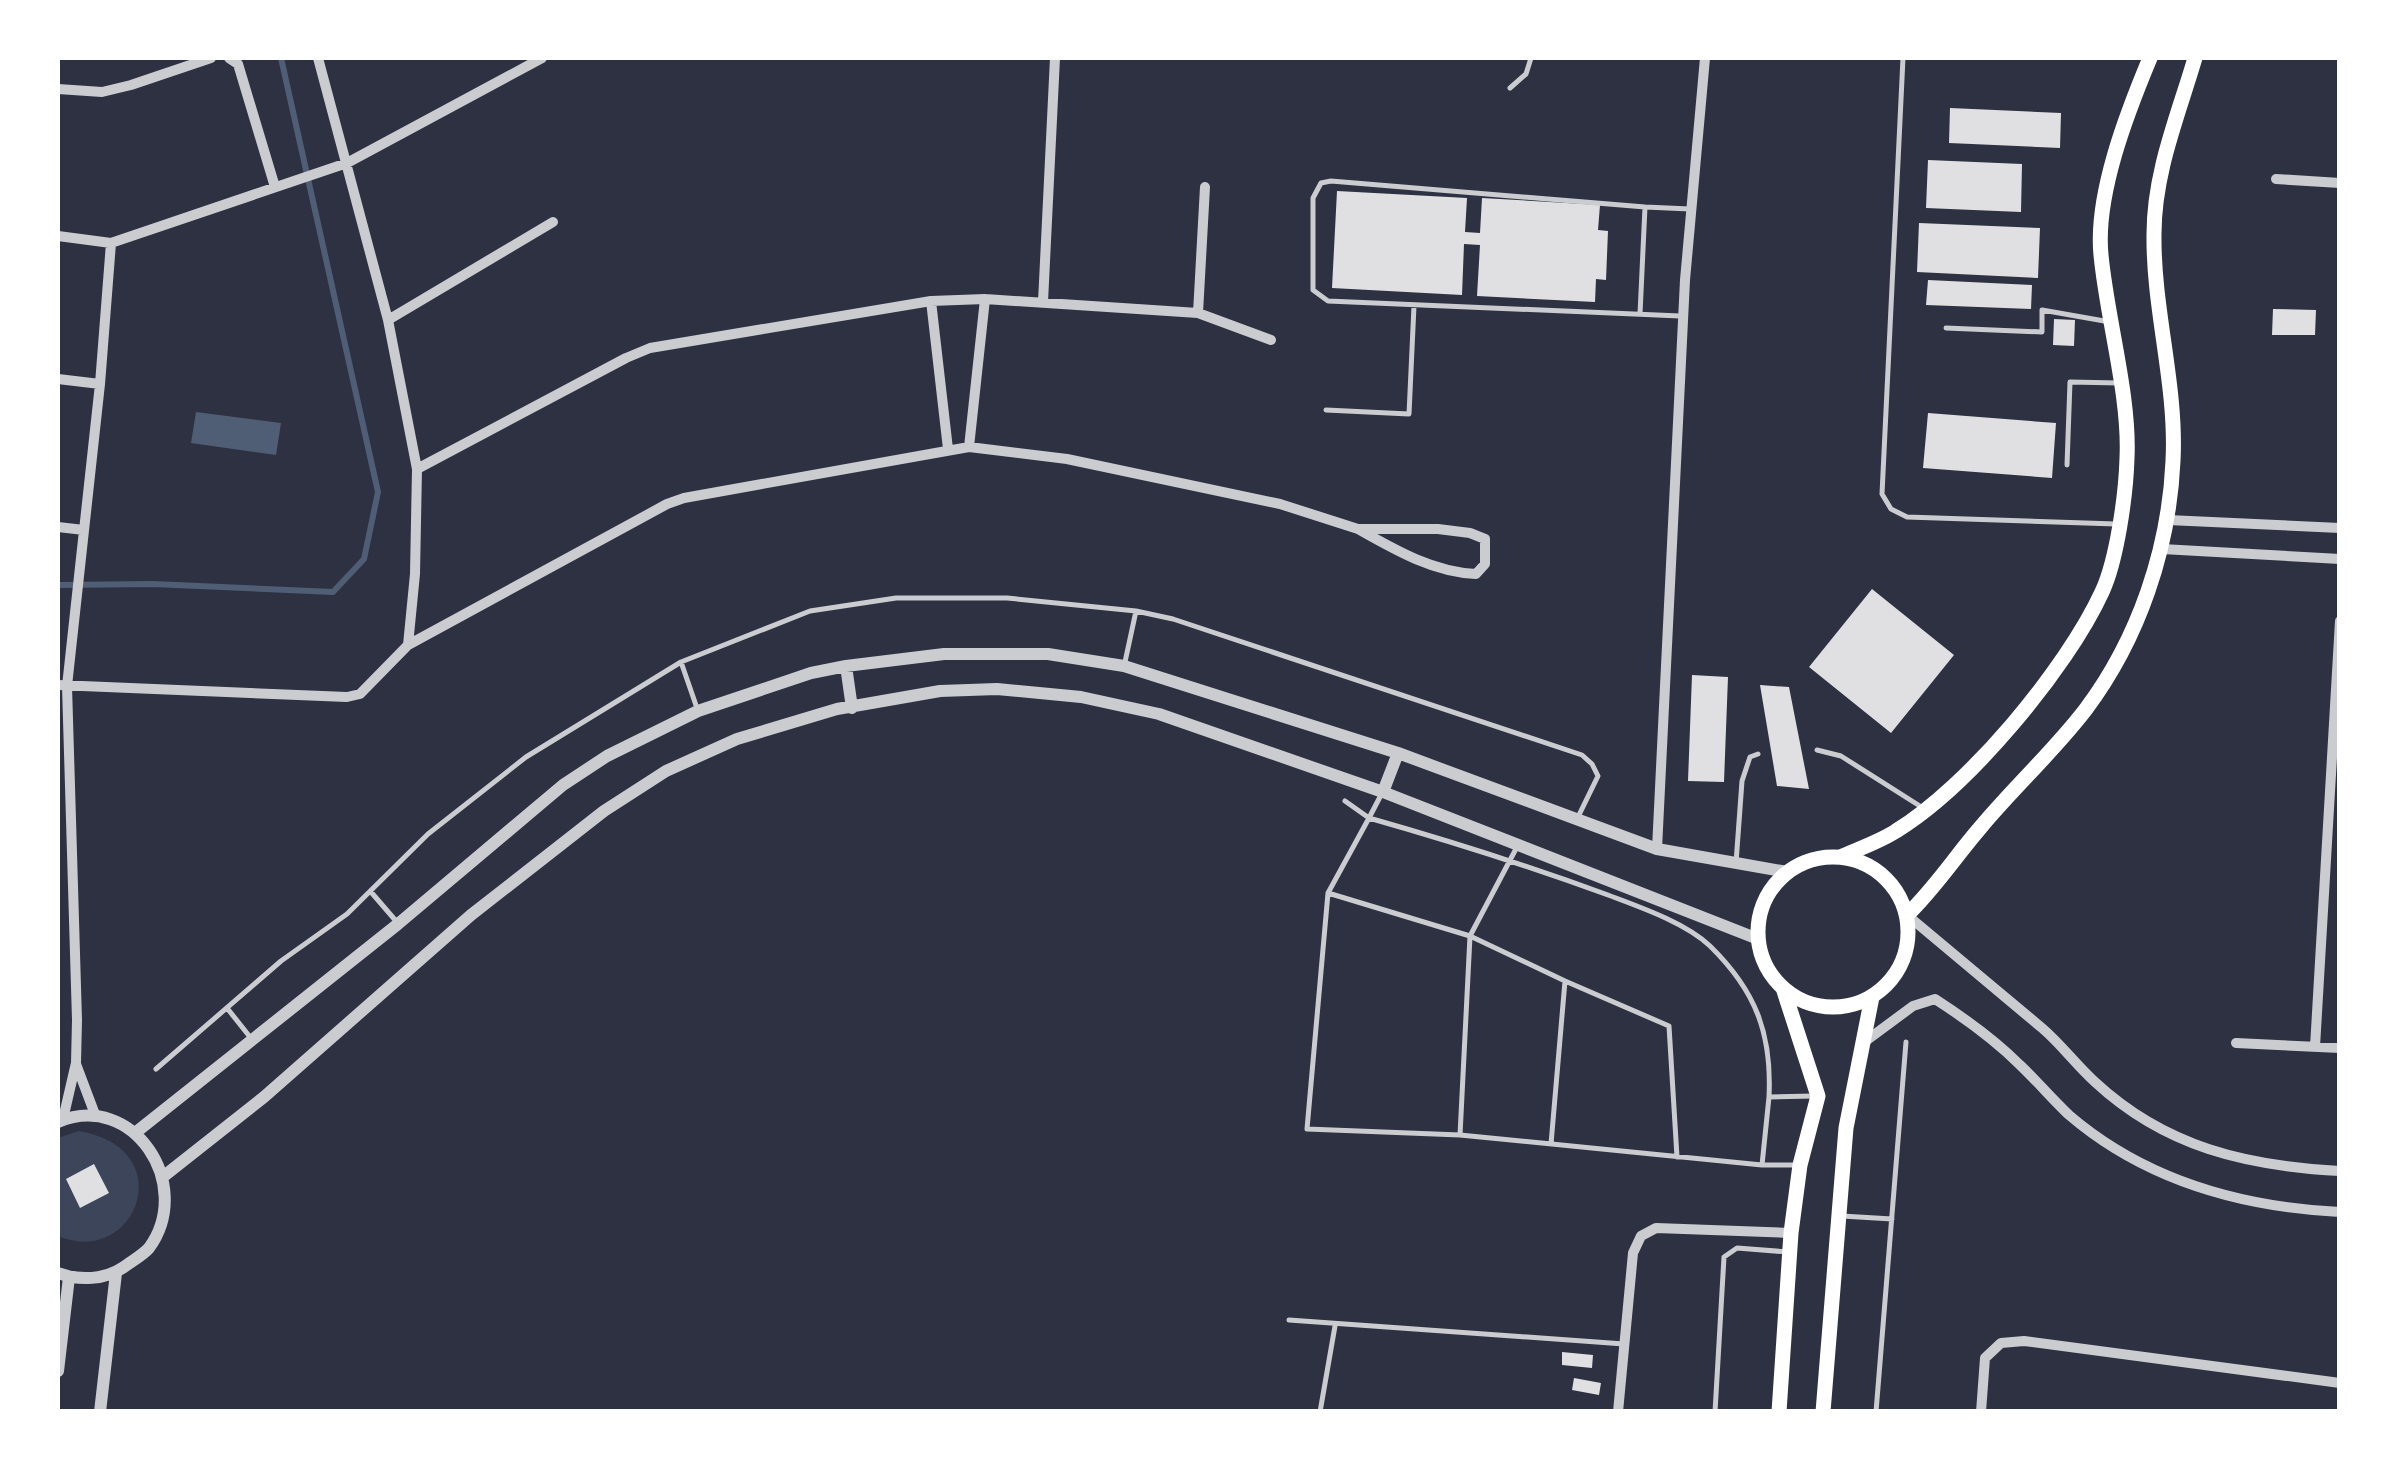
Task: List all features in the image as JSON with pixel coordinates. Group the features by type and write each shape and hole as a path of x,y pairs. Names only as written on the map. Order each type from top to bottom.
{"main road":[{"path":"1840,857 1876,870 1890,882 1907,916 1909,934 1899,971 1872,997 1855,1005 1817,1006 1783,988 1770,974 1758,939 1764,902 1787,872 1803,863 1840,857 1894,832 1974,768 2068,650 2103,590 2119,524 2128,456 2100,250 2105,200 2136,92 2150,58"},
{"path":"1907,916 2086,708 2115,666 2162,549 2173,459 2172,388 2154,237 2156,190 2196,58"},
{"path":"1779,1412 1791,1234 1800,1165 1818,1096 1783,988"},
{"path":"1824,1412 1846,1128 1872,997"}],"street":[{"path":"58,89 102,92 210,58"},
{"path":"230,58 238,64 280,185"},
{"path":"318,58 341,165 388,320 416,469 415,574 408,645"},
{"path":"58,236 111,243 341,165 542,58"},
{"path":"1044,302 1055,58"},
{"path":"1657,849 1683,316 1705,58"},
{"path":"2276,179 2340,182"},
{"path":"1198,313 1205,186"},
{"path":"388,320 553,222"},
{"path":"58,1371 63,1275 92,1278 116,1273 148,1250 165,1215 164,1176 153,1152 135,1133 117,1122 96,1117 60,1120 76,1063 62,686 75,621 111,243"},
{"path":"968,447 985,300"},
{"path":"416,469 650,348 931,301 1044,302 1198,313 1271,340"},
{"path":"931,301 948,449"},
{"path":"58,380 100,384"},
{"path":"62,686 347,697 360,694 408,645 684,498 968,447 1068,459 1280,504 1358,529 1408,558 1460,574 1476,574 1485,564 1485,539 1470,533 1358,529"},
{"path":"2168,520 2340,528"},
{"path":"58,527 84,530"},
{"path":"2162,549 2340,559"},
{"path":"2315,1046 2340,621"},
{"path":"135,1133 398,924 563,785 607,756 698,712 810,673 846,666 944,654 1048,654 1124,666 1398,753 1657,849 1787,872"},
{"path":"846,666 852,708"},
{"path":"164,1176 264,1097 471,915 604,811 666,771 736,739 837,709 940,691 997,689 1081,697 1159,714 1383,792 1758,939"},
{"path":"1383,792 1398,753"},
{"path":"1907,916 2046,1031 2095,1083 2138,1117 2185,1143 2240,1159 2340,1171"},
{"path":"1863,1042 1913,1006 1935,999 1977,1025 2066,1112 2114,1151 2170,1178 2234,1199 2291,1210 2340,1212"},
{"path":"2236,1044 2340,1048"},
{"path":"76,1063 96,1117"},
{"path":"1618,1412 1633,1253 1641,1236 1656,1228 1791,1234"},
{"path":"100,1412 116,1273"},
{"path":"1981,1412 1985,1358 2002,1343 2024,1341 2340,1383"}],"lane":[{"path":"1510,88 1526,74 1531,58"},
{"path":"1902,58 1882,494 1890,509 1908,518 2119,524"},
{"path":"1683,316 1328,301 1314,290 1313,198 1320,183 1331,181 1691,210"},
{"path":"1640,314 1645,207"},
{"path":"1326,410 1409,414 1414,306"},
{"path":"1946,328 2042,332 2042,310 2110,322"},
{"path":"2067,464 2070,382 2120,384"},
{"path":"156,1069 281,961 347,914 428,834 526,757 681,662 810,611 896,598 1006,598 1173,619 1582,756 1598,776 1578,818"},
{"path":"1124,666 1136,612"},
{"path":"681,662 698,712"},
{"path":"1818,750 1841,756 1925,810"},
{"path":"1736,865 1742,781 1750,757 1758,754"},
{"path":"1383,792 1328,893 1307,1129 1460,1134 1677,1158 1800,1165"},
{"path":"1346,801 1369,818 1512,859 1654,913 1708,944 1746,991 1762,1020 1770,1067 1762,1165"},
{"path":"1460,1134 1470,936 1518,845"},
{"path":"370,891 398,924"},
{"path":"1328,893 1470,936 1669,1026 1677,1158"},
{"path":"1551,1146 1564,981"},
{"path":"227,1008 252,1040"},
{"path":"1876,1412 1906,1042"},
{"path":"1769,1097 1818,1096"},
{"path":"1838,1216 1892,1219"},
{"path":"1715,1412 1724,1256 1737,1248 1790,1253"},
{"path":"1289,1320 1624,1344"},
{"path":"1320,1412 1335,1326"}],"shaded area":[{"path":"196,412 281,423 276,455 191,443"},
{"path":"79,1131 111,1142 130,1160 138,1181 136,1203 126,1222 108,1236 85,1242 58,1236 58,1138"}],"building":[{"path":"1950,108 2061,113 2060,148 1949,143"},
{"path":"1928,160 2022,164 2021,212 1926,208"},
{"path":"1337,191 1467,198 1465,232 1480,233 1482,198 1600,205 1598,230 1608,231 1606,280 1596,279 1595,302 1477,296 1480,245 1464,244 1462,295 1332,288"},
{"path":"1919,223 2040,228 2038,278 1917,272"},
{"path":"1928,280 2032,285 2031,309 1926,305"},
{"path":"2273,309 2316,310 2315,335 2272,335"},
{"path":"2054,319 2075,320 2074,346 2053,345"},
{"path":"1928,413 2056,423 2052,478 1923,468"},
{"path":"1872,589 1954,655 1891,733 1809,667"},
{"path":"1692,675 1728,677 1724,782 1688,781"},
{"path":"1760,685 1789,687 1809,789 1777,786"},
{"path":"94,1164 109,1193 80,1208 66,1179"},
{"path":"1562,1352 1593,1355 1592,1368 1562,1365"},
{"path":"1574,1378 1601,1383 1599,1395 1572,1390"}],"waterway":[{"path":"58,585 153,584 333,592 364,559 378,492 281,58"}]}
